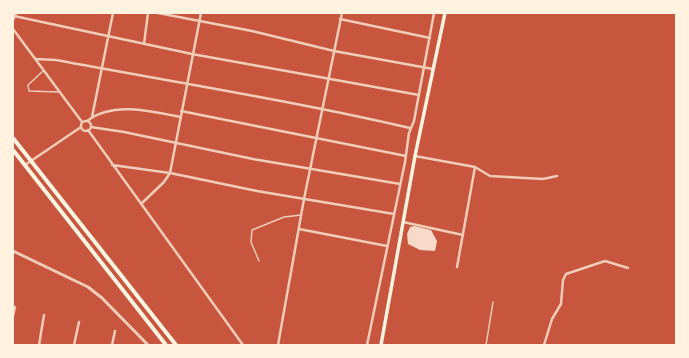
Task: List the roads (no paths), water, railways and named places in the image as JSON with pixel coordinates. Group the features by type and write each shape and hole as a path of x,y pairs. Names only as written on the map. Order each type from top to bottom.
{"highway":[{"path":"13,138 176,345"},
{"path":"13,150 166,345"}],"main road":[{"path":"381,345 415,156 445,13"}],"street":[{"path":"92,117 113,13"},
{"path":"144,44 148,13"},
{"path":"158,13 433,69"},
{"path":"141,204 164,182 170,173 201,13"},
{"path":"278,345 304,199 342,13"},
{"path":"367,345 406,156 410,128 414,121 434,13"},
{"path":"13,20 15,15 192,54 328,80 419,95"},
{"path":"340,19 430,38"},
{"path":"13,29 82,122 81,127 25,165"},
{"path":"36,59 56,60 187,83 410,128"},
{"path":"82,122 88,121 92,117 131,108 180,117"},
{"path":"181,111 406,156"},
{"path":"88,121 91,127"},
{"path":"81,127 88,130 243,345"},
{"path":"91,127 400,184"},
{"path":"88,130 91,127"},
{"path":"415,156 475,167 490,176 543,180 557,176"},
{"path":"112,165 170,173 304,199 394,214"},
{"path":"457,267 475,167"},
{"path":"403,222 462,235"},
{"path":"299,229 387,246"},
{"path":"13,251 88,287 102,298 148,345"},
{"path":"544,345 552,319 561,304 563,280 566,274 605,261 628,268"},
{"path":"13,316 15,307"},
{"path":"39,345 44,316"},
{"path":"74,345 79,322"},
{"path":"112,345 115,331"}],"lane":[{"path":"44,70 28,85 29,91 60,92"},
{"path":"260,261 251,242 252,230 284,218 301,216"},
{"path":"486,345 493,302"}]}
